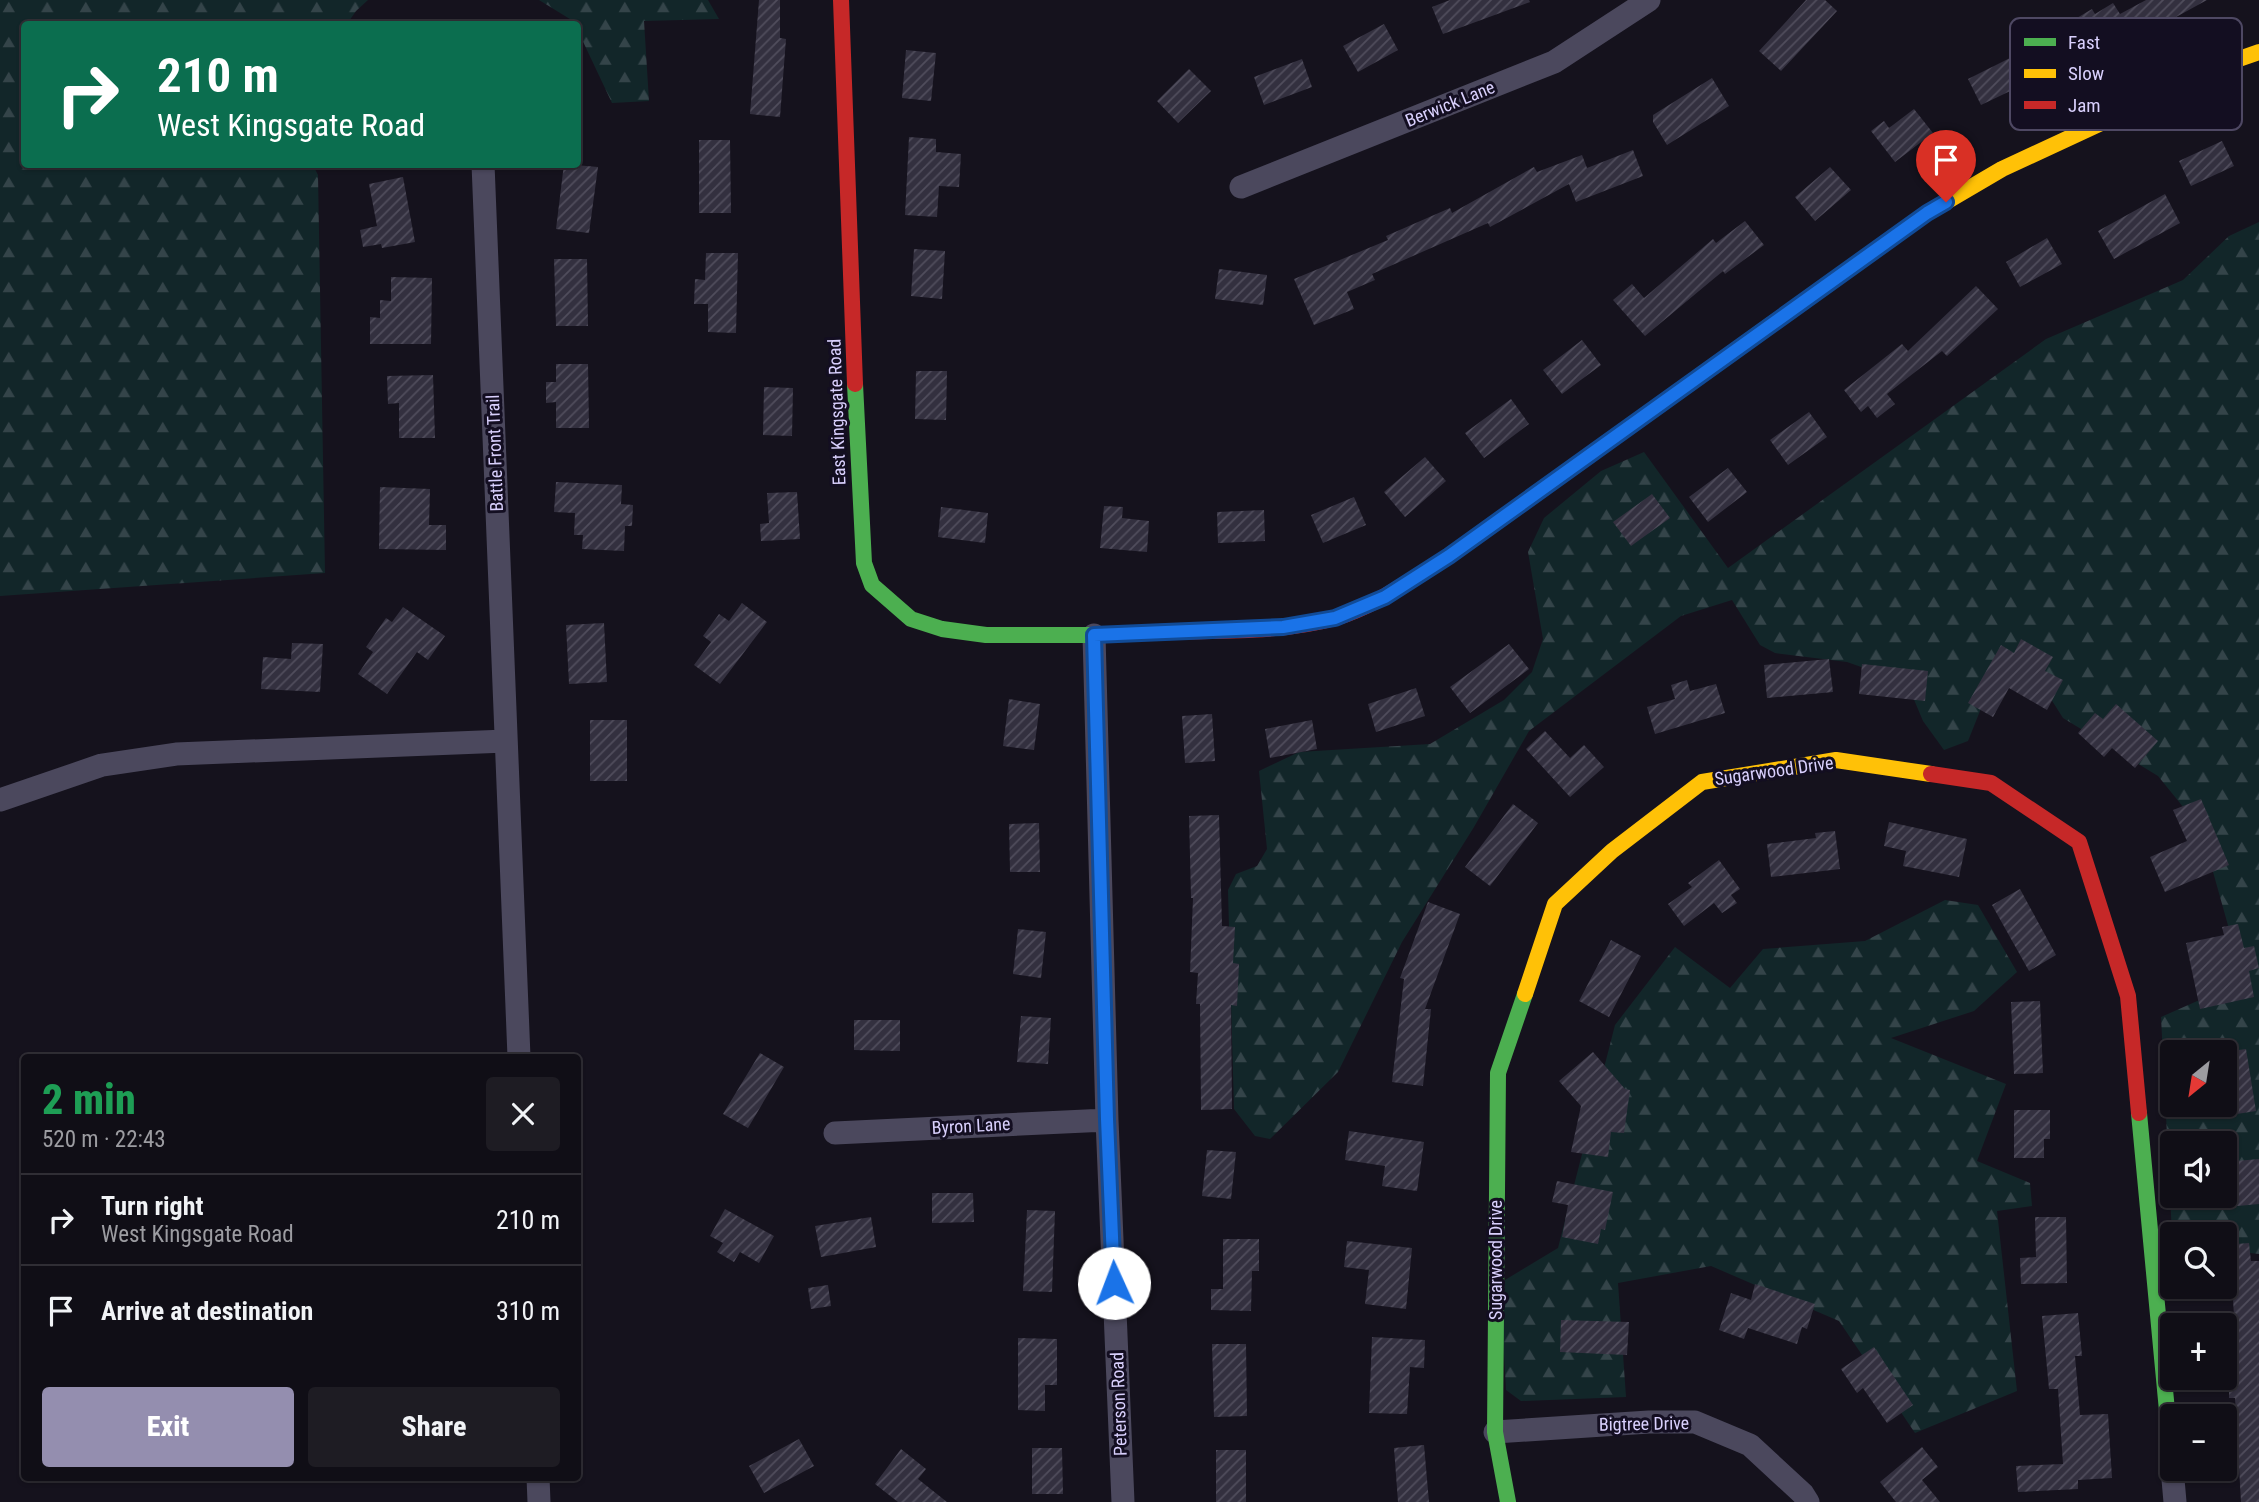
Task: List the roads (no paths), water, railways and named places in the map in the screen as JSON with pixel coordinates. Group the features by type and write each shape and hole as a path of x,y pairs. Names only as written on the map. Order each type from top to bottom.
{"street":[{"name":"East Kingsgate Road","path":"841,0 864,563 872,585 911,619 942,629 986,635 1094,635 1283,627 1335,618 1385,597 1449,556 1927,213 2002,169 2086,130"},
{"name":"Berwick Lane","path":"1241,187 1555,62 1649,0"},
{"name":"East Kingsgate Road","path":"2242,58 2259,52"},
{"name":"Battle Front Trail","path":"483,168 519,1054"},
{"name":"Peterson Road","path":"1094,635 1107,1119 1123,1502"},
{"path":"0,800 102,765 176,754 506,741"},
{"name":"Sugarwood Drive","path":"1508,1502 1495,1432 1497,1073 1555,904 1612,851 1702,782 1836,760 1991,783 2079,842 2128,996 2166,1404"},
{"name":"Byron Lane","path":"835,1133 1107,1119"},
{"name":"Bigtree Drive","path":"1495,1432 1649,1422 1695,1422 1750,1444 1803,1494 1808,1502"},
{"path":"538,1481 539,1502"},
{"name":"Sugarwood Drive","path":"2173,1481 2175,1502"}]}
